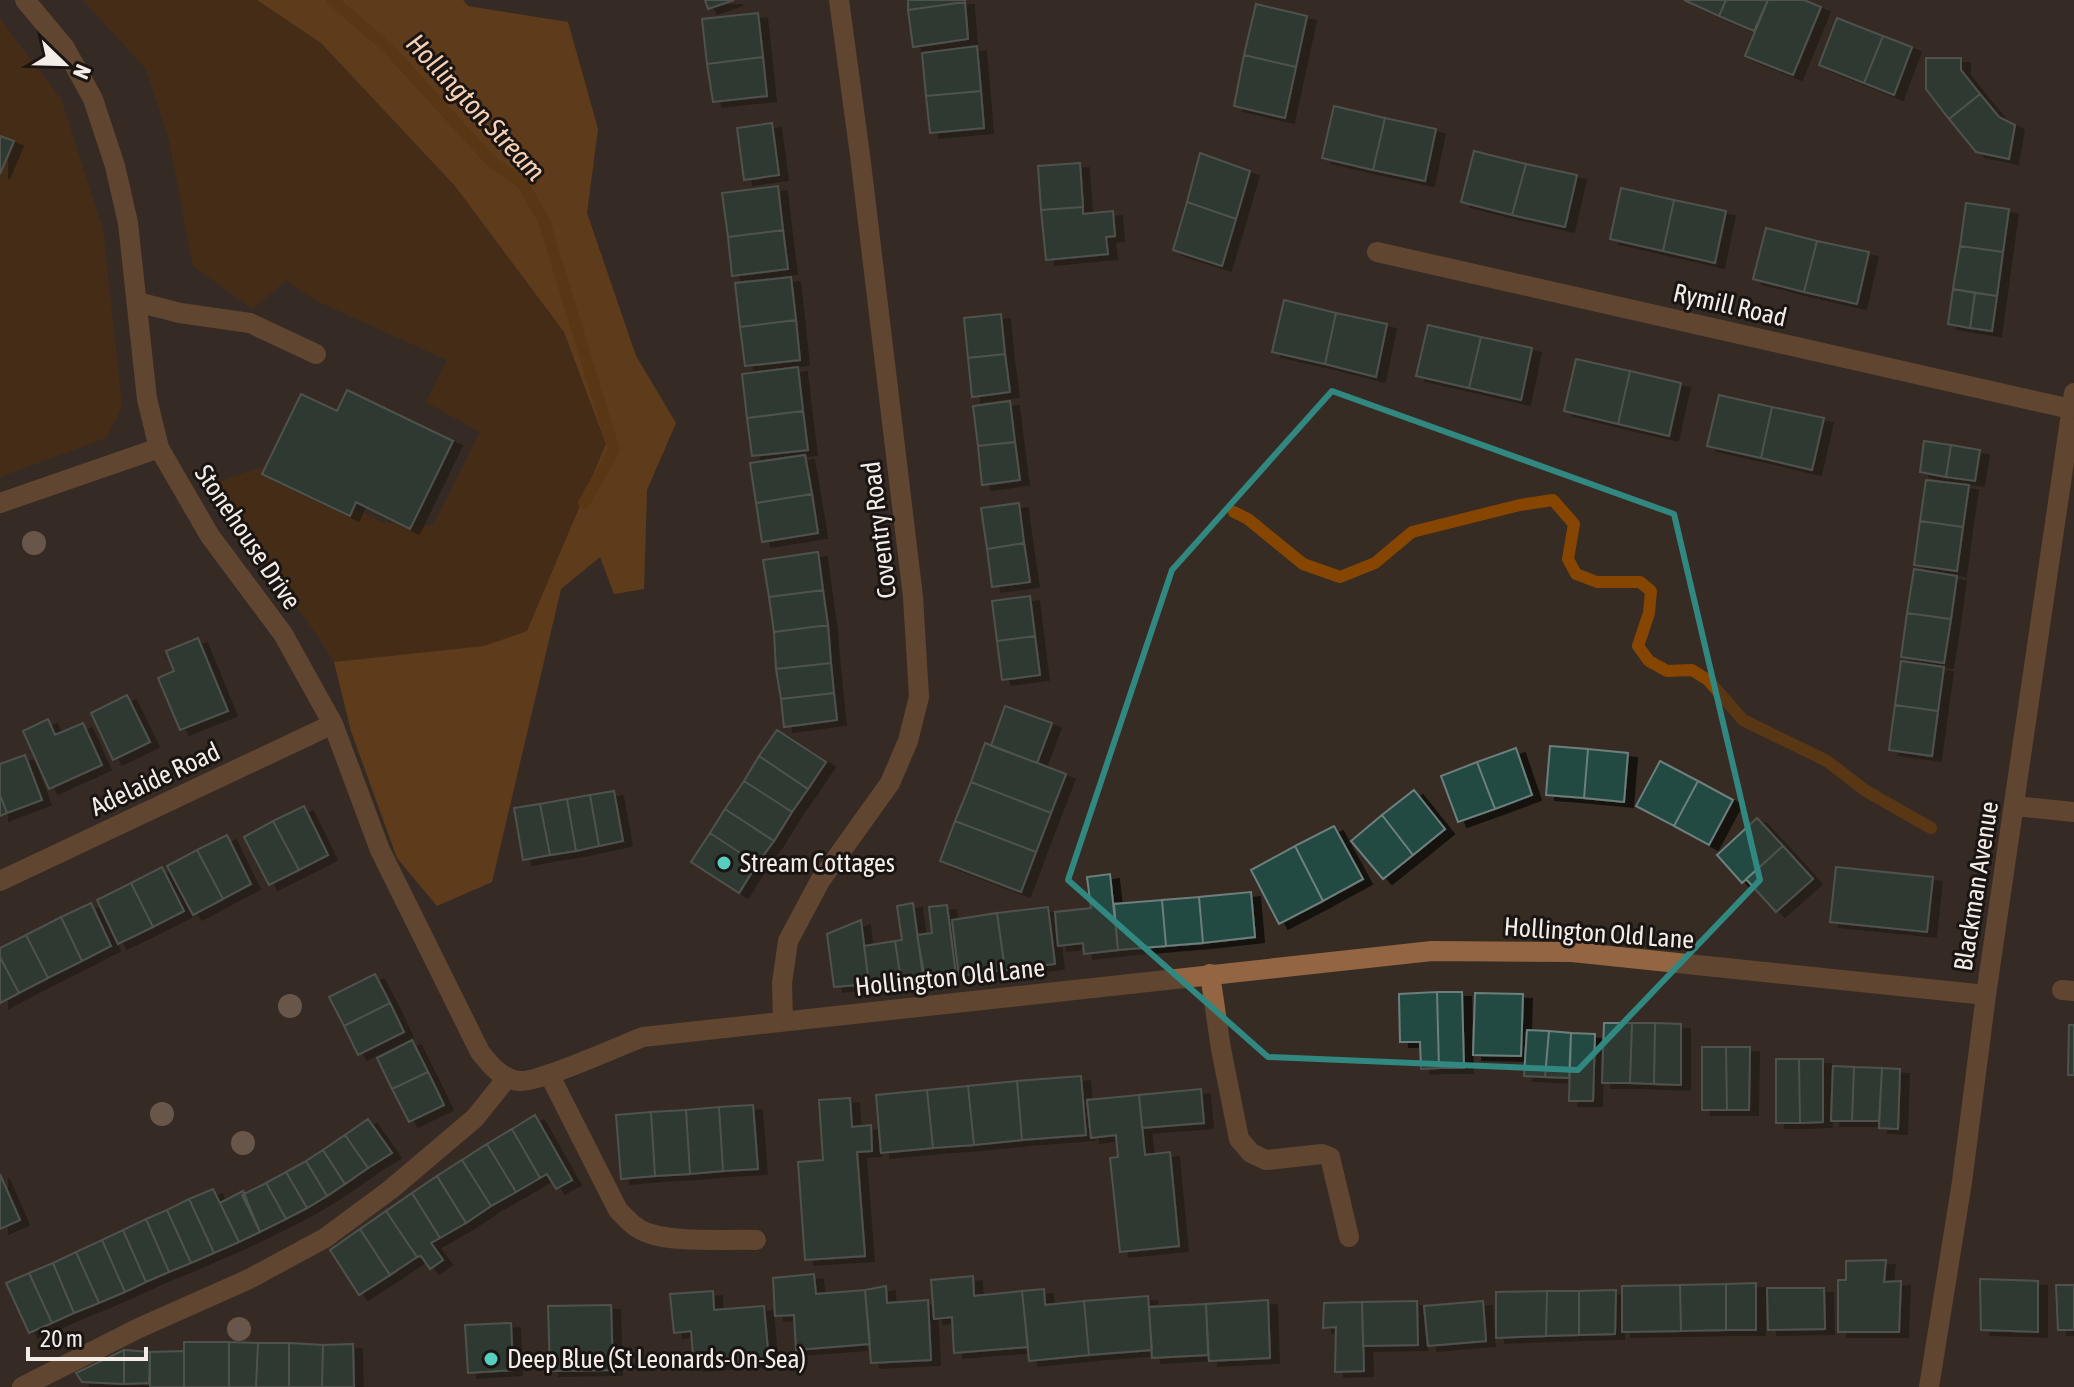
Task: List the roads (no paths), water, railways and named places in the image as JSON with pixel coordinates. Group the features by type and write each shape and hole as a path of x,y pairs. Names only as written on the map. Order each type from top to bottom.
{"street":[{"name":"Stonehouse Drive","path":"25,0 65,48 93,99 115,166 128,223 147,399 159,448 210,536 283,634 333,724 380,850 480,1052 491,1066 507,1078"},
{"name":"Coventry Road","path":"783,1021 782,983 788,941 820,881 890,783 908,741 919,697 911,581 839,0"},
{"name":"Rymill Road","path":"1377,252 2073,401"},
{"path":"137,302 180,313 250,323 316,354"},
{"name":"Blackman Avenue","path":"1929,1387 1960,1196 1986,995 2073,401"},
{"path":"0,503 159,448"},
{"name":"Adelaide Road","path":"0,881 333,724"},
{"path":"2015,806 2074,812"},
{"name":"Hollington Old Lane","path":"507,1078 531,1081 643,1037 1432,951 1572,952 1986,995"},
{"path":"1210,974 1239,1139 1251,1153 1266,1160 1322,1154 1330,1157 1349,1237"},
{"path":"549,1074 618,1210 632,1225 665,1237 756,1240"},
{"path":"22,1387 249,1279 325,1238 390,1190 475,1118 507,1078"}],"waterway":[{"name":"Hollington Stream","path":"332,0 387,47 490,160 523,184 544,221 614,450 584,503"},
{"name":"Hollington Stream","path":"1234,512 1248,519 1303,564 1340,577 1375,563 1412,532 1520,505 1553,500 1574,524 1568,559 1576,574 1597,582 1640,582 1651,591 1649,613 1638,646 1649,661 1667,671 1692,670 1708,680 1743,720 1827,761 1866,791 1931,828"}],"place":[{"name":"Stream Cottages","path":"724,863"},
{"name":"Deep Blue (St Leonards-On-Sea)","path":"491,1359"}]}
